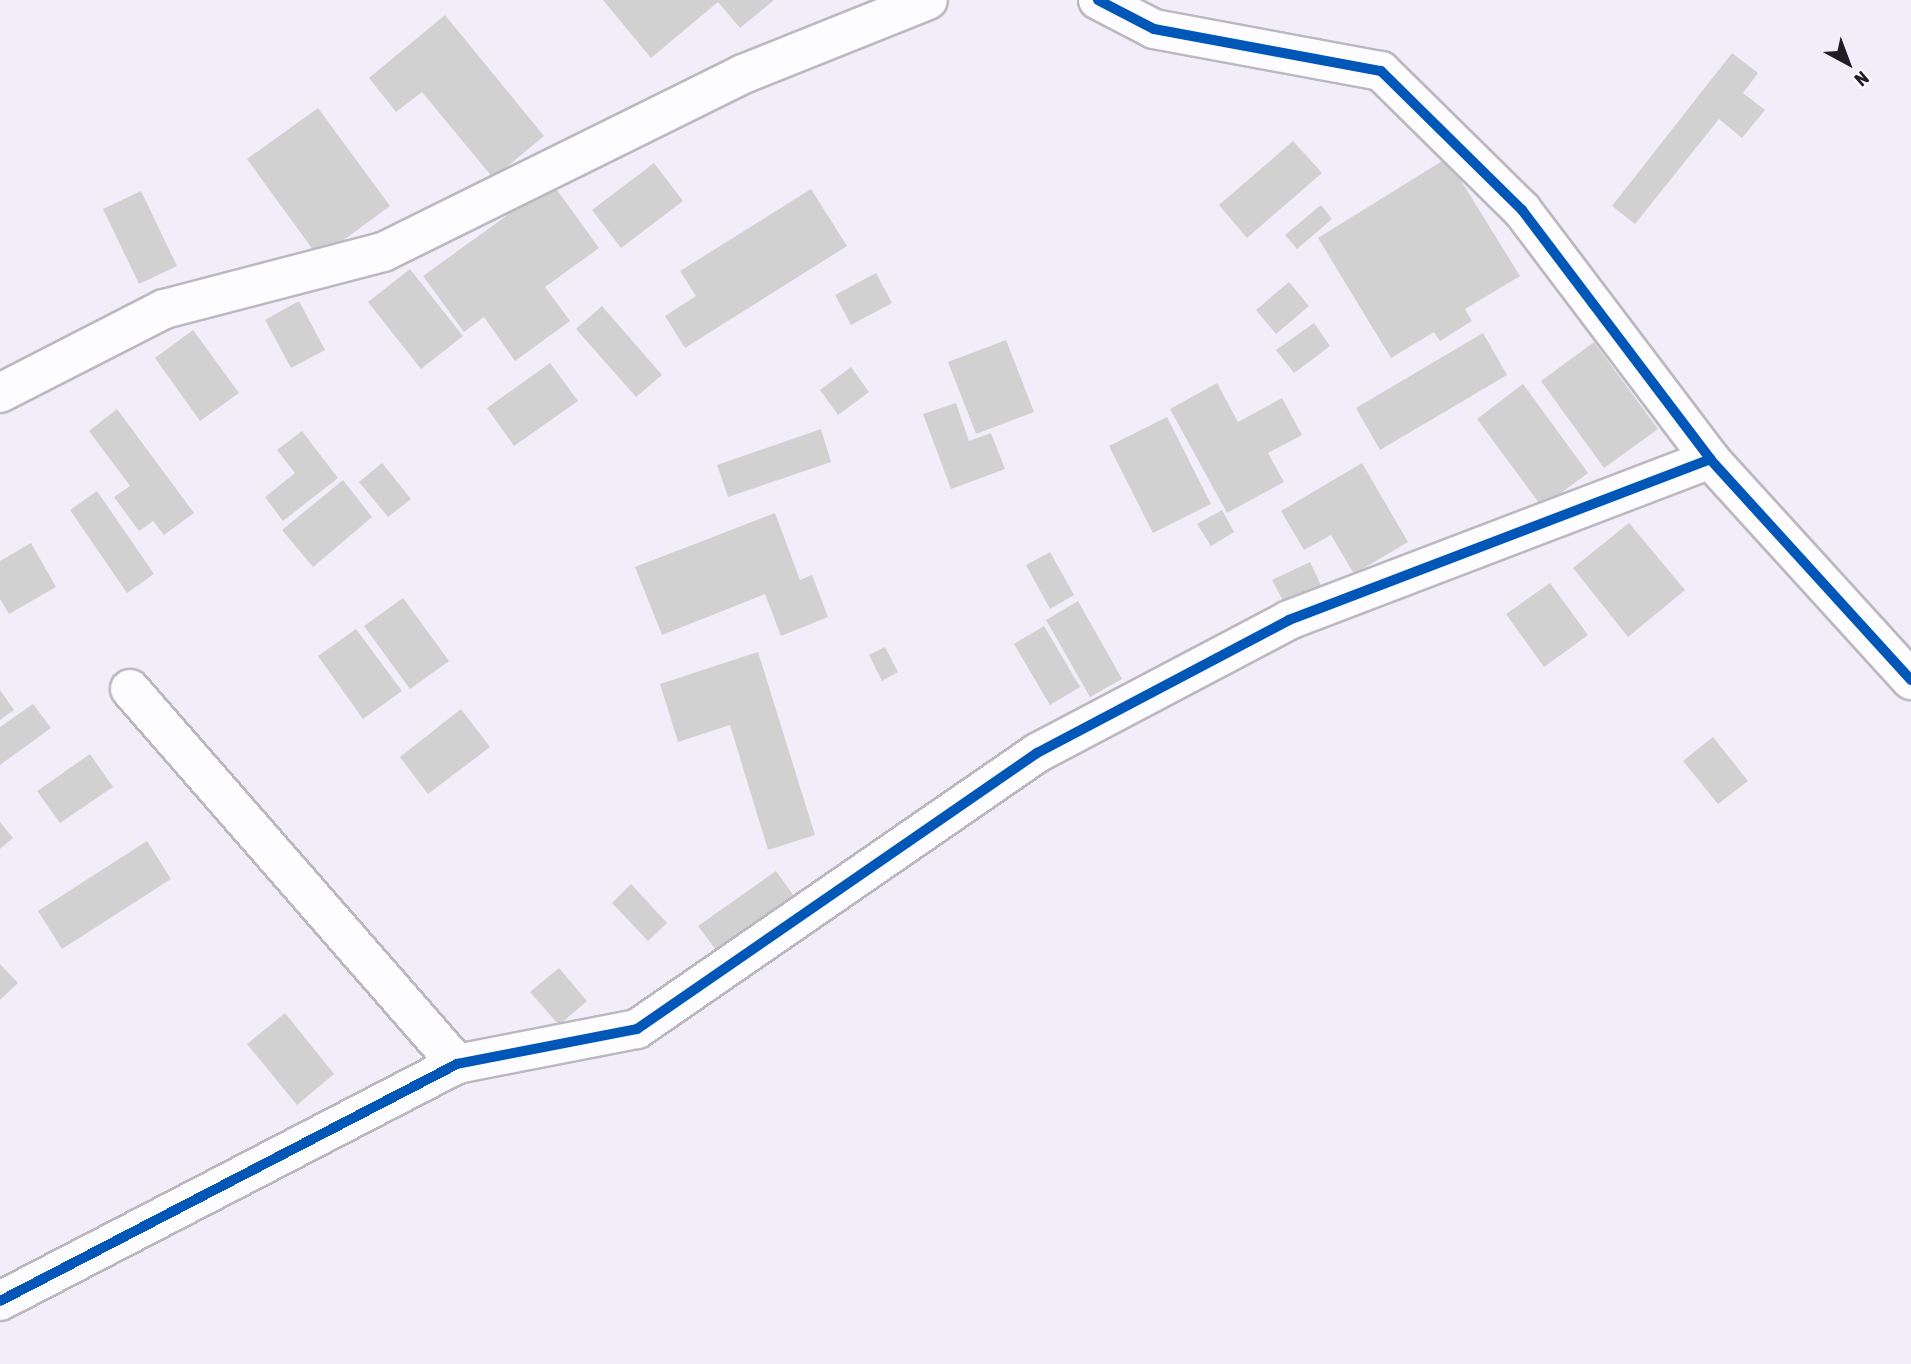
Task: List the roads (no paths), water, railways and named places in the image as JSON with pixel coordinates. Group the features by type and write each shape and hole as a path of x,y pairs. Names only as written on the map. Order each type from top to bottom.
{"street":[{"path":"0,393 164,309 383,252 743,74 928,0"},
{"path":"1098,0 1154,29 1381,71 1522,210 1710,459 1911,680"},
{"path":"0,1301 457,1063 637,1029 1049,747 1289,620 1710,459"},
{"path":"130,689 457,1063"}]}
